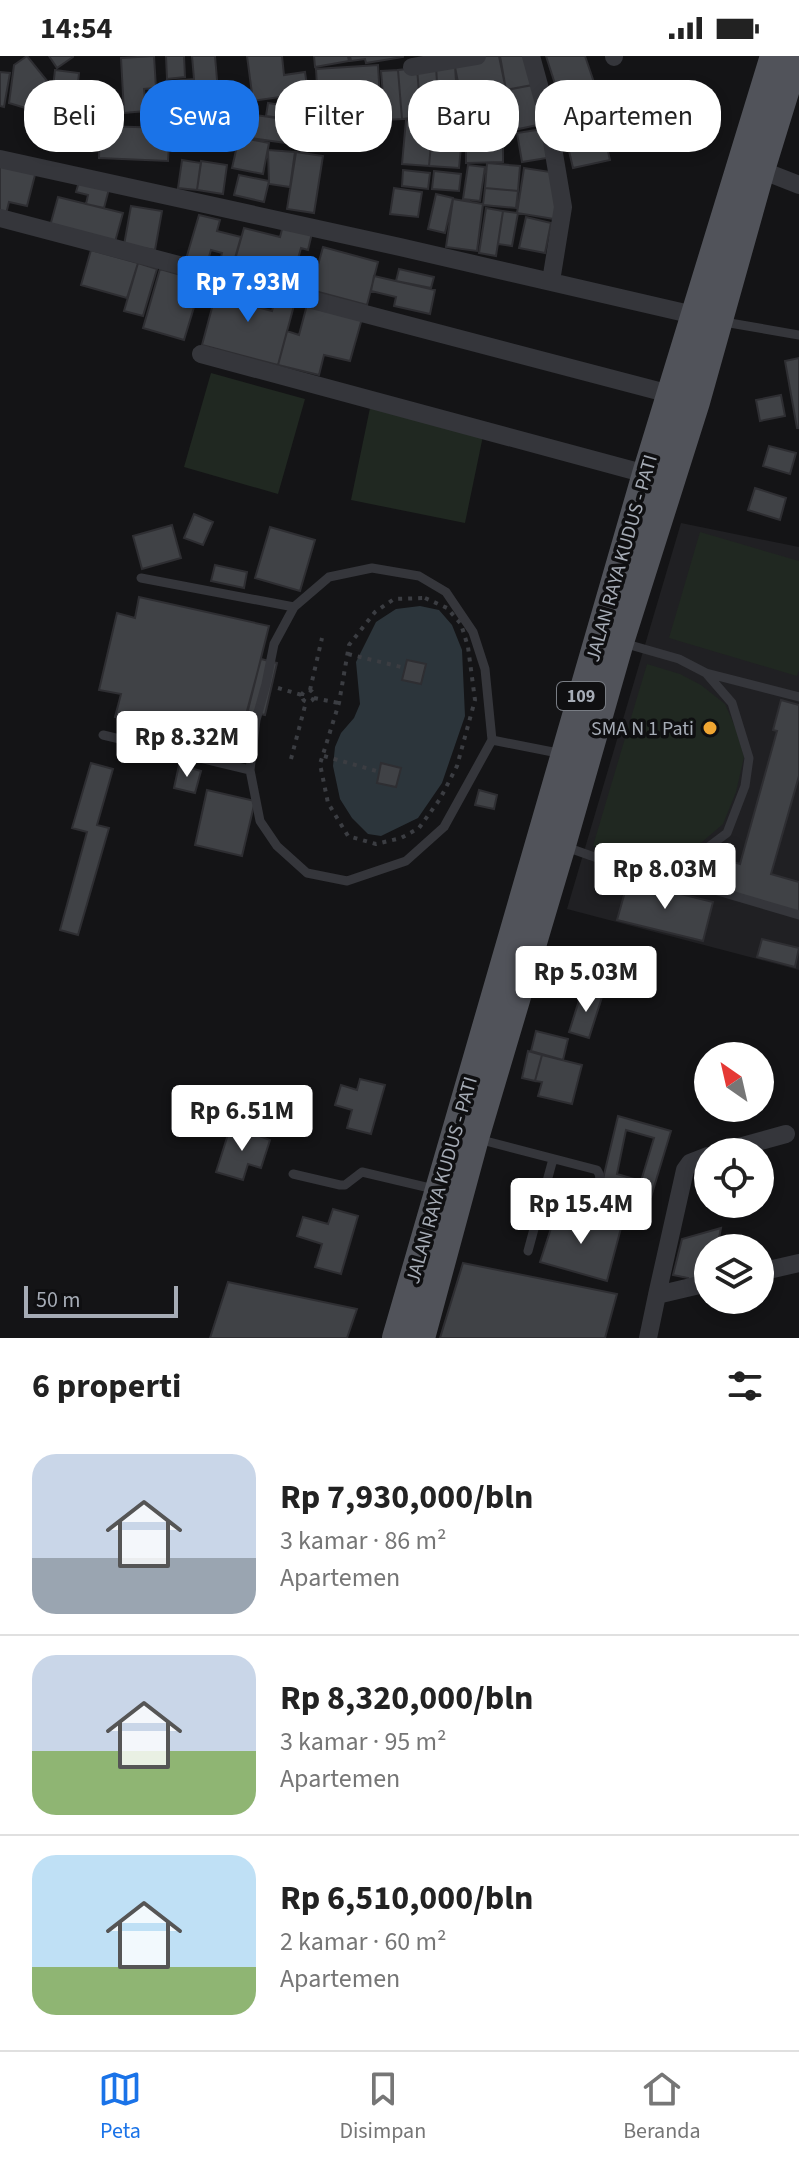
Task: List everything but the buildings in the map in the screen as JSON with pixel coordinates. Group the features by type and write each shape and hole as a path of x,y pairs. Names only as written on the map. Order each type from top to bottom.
{"main road":[{"name":"JALAN RAYA KUDUS - PATI","path":"421,1338 475,1138 620,642 696,402 707,318 774,56"},
{"name":"JALAN RAYA KUDUS - PATI","path":"396,1338 670,394 707,318 761,170 796,56"}],"street":[{"path":"412,67 477,56"},
{"path":"531,56 548,118 563,207 551,281"},
{"path":"0,159 707,318"},
{"path":"761,170 799,185"},
{"path":"0,218 670,394"},
{"path":"201,354 646,474"},
{"path":"772,1138 786,1134"},
{"path":"648,1338 685,1170 694,1161"},
{"path":"774,1269 799,1263"},
{"path":"657,1295 694,1286"}],"lane":[{"path":"707,318 799,335"},
{"path":"372,568 419,576 446,592 473,632 485,669 492,740 444,827 406,861 347,881 307,873 277,846 260,821 250,770 256,720 266,684 274,644 294,607 329,577 372,568"},
{"path":"141,578 294,607"},
{"path":"620,642 679,659 706,673 799,697"},
{"path":"660,874 687,863 727,833 745,786 749,758 732,703 706,673"},
{"path":"103,735 250,770"},
{"path":"492,740 564,754"},
{"path":"562,845 603,860 799,915"},
{"path":"475,1138 597,1170 600,1176 594,1196 573,1196 545,1188"},
{"path":"528,1251 553,1159"},
{"path":"293,1174 345,1185 362,1172 438,1189"}],"path":[{"path":"425,598 447,608 461,624 468,647 475,700 457,766 440,799 419,828 401,838 376,844 348,836 328,803 320,764 339,703 348,654 349,645 375,612 394,599 425,598"},
{"path":"310,690 322,638"},
{"path":"348,654 405,668"},
{"path":"266,684 302,695 306,702"},
{"path":"302,695 310,690"},
{"path":"310,690 314,698"},
{"path":"306,702 314,698 339,703"},
{"path":"291,759 306,702"},
{"path":"323,756 380,772"}],"shaded area":[{"path":"211,373 305,399 278,494 184,467"},
{"path":"370,408 484,431 465,523 351,500"},
{"name":"SMA N 1 Pati","path":"681,523 799,547 799,970 567,909"},
{"path":"700,532 799,561 797,676 669,638"},
{"path":"420,606 439,610 452,625 462,650 465,716 442,783 418,818 381,836 368,834 352,818 340,799 333,766 335,747 360,704 356,662 376,622 396,609"},
{"path":"647,664 680,674 701,685 725,704 744,757 736,792 723,824 681,860 659,863 593,846"}],"place":[{"name":"SMA N 1 Pati","path":"710,728"}]}
